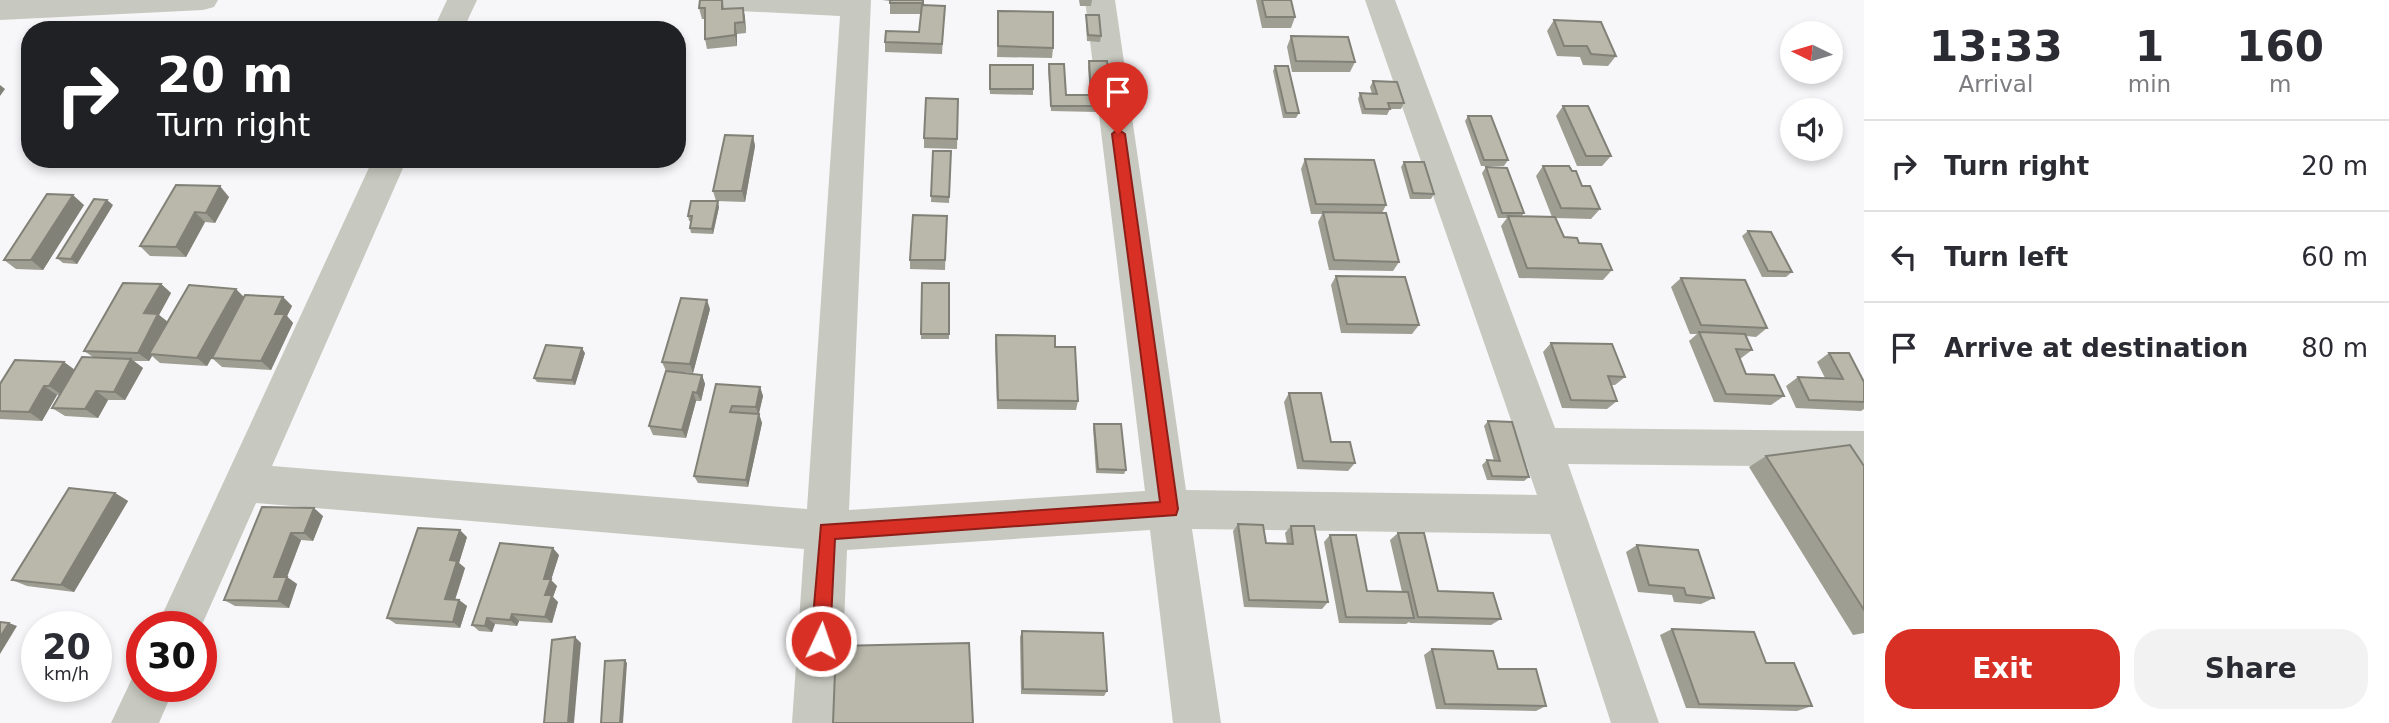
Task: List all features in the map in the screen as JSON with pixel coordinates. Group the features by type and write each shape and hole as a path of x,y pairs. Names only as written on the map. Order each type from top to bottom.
{"street":[{"path":"0,10 203,0"},
{"path":"452,21 461,0"},
{"path":"720,0 855,4 816,723"},
{"path":"1100,0 1170,509 1196,723"},
{"path":"1380,0 1541,446 1635,723"},
{"path":"186,611 386,168"},
{"path":"1541,446 1864,449"},
{"path":"244,483 827,531 1170,509 1563,515"}],"building":[{"path":"700,0 722,0 722,9 743,8 744,22 735,23 735,35 705,39 705,8 699,8"},
{"path":"890,0 923,0 923,3 890,3"},
{"path":"1262,0 1291,0 1295,17 1266,17"},
{"path":"922,5 945,6 942,44 885,42 886,31 919,32"},
{"path":"998,11 1053,12 1053,48 998,46"},
{"path":"1086,15 1099,15 1101,36 1088,35"},
{"path":"1554,20 1601,22 1616,56 1591,54 1587,46 1564,46"},
{"path":"1291,36 1348,37 1355,62 1296,61"},
{"path":"1089,61 1107,61 1110,93 1091,93"},
{"path":"1049,64 1064,64 1066,95 1097,95 1098,106 1051,106"},
{"path":"990,65 1033,65 1033,89 990,89"},
{"path":"1275,66 1288,66 1299,113 1286,113"},
{"path":"1373,81 1397,82 1404,103 1388,103 1390,109 1365,109 1360,93 1377,94"},
{"path":"926,98 958,99 957,139 924,138"},
{"path":"1563,106 1588,106 1611,156 1586,156"},
{"path":"1468,116 1491,116 1508,160 1484,160"},
{"path":"725,135 753,136 742,191 713,191"},
{"path":"933,151 951,151 949,197 931,196"},
{"path":"1305,159 1374,160 1386,205 1316,204"},
{"path":"1404,162 1424,162 1434,194 1413,193"},
{"path":"1543,166 1569,166 1572,171 1576,171 1582,186 1590,186 1600,209 1561,208"},
{"path":"1486,167 1507,168 1524,213 1502,213"},
{"path":"176,185 220,186 206,213 195,212 176,247 140,246"},
{"path":"47,194 73,195 31,260 4,260"},
{"path":"94,199 107,200 71,259 57,258"},
{"path":"691,201 718,201 712,229 690,228 692,216 688,216"},
{"path":"1323,212 1386,213 1399,262 1334,260"},
{"path":"913,215 947,216 945,260 910,260"},
{"path":"1508,216 1555,217 1564,237 1577,238 1579,243 1601,244 1612,270 1527,268"},
{"path":"1748,231 1771,232 1792,272 1768,271"},
{"path":"1336,276 1405,277 1419,325 1347,324"},
{"path":"1681,278 1745,280 1767,328 1701,325"},
{"path":"123,283 161,284 144,313 158,314 138,353 84,351"},
{"path":"922,283 949,283 949,334 921,334"},
{"path":"189,285 236,289 197,358 149,354"},
{"path":"245,295 283,297 275,314 285,314 261,361 212,358"},
{"path":"681,298 707,300 690,364 662,362"},
{"path":"1699,332 1745,334 1752,350 1736,349 1746,374 1774,375 1784,396 1726,394"},
{"path":"996,335 1055,336 1055,347 1075,347 1078,401 998,400"},
{"path":"1551,343 1612,344 1625,377 1608,376 1617,401 1571,400"},
{"path":"546,345 582,348 572,380 534,378"},
{"path":"1829,353 1849,353 1864,382 1864,402 1809,400 1798,377 1843,379"},
{"path":"82,357 131,359 114,392 96,391 85,409 52,408"},
{"path":"15,360 64,362 49,386 44,386 29,412 0,411 0,384"},
{"path":"666,371 702,375 697,393 693,392 682,430 649,426"},
{"path":"716,384 760,387 756,407 732,406 730,412 759,414 746,480 694,476"},
{"path":"1289,393 1321,393 1331,442 1350,442 1355,463 1303,461"},
{"path":"1488,421 1512,422 1529,477 1492,476 1487,460 1500,461"},
{"path":"1094,424 1121,424 1126,470 1098,469"},
{"path":"1850,445 1864,466 1864,610 1766,456"},
{"path":"69,488 115,493 61,585 12,580"},
{"path":"262,507 314,508 304,533 291,533 274,577 287,577 278,601 224,600"},
{"path":"1238,524 1263,525 1266,543 1293,544 1291,526 1314,526 1328,602 1249,600"},
{"path":"418,528 460,530 450,560 457,561 445,599 459,600 453,622 387,618"},
{"path":"1398,533 1424,533 1438,591 1493,593 1501,619 1418,617"},
{"path":"1330,535 1356,535 1367,591 1408,592 1414,618 1346,617"},
{"path":"500,543 553,548 544,579 551,579 545,595 552,595 545,617 512,614 510,620 487,618 485,626 472,625"},
{"path":"1637,545 1698,550 1714,598 1686,595 1684,588 1649,585"},
{"path":"0,622 9,623 0,637"},
{"path":"1672,629 1754,632 1766,663 1794,663 1812,706 1699,704"},
{"path":"1022,631 1103,633 1107,691 1023,689"},
{"path":"575,637 568,723 544,723 552,640"},
{"path":"969,643 973,723 833,723 836,646"},
{"path":"1432,649 1493,651 1498,669 1536,669 1546,706 1445,704"},
{"path":"625,660 620,723 601,723 605,661"}],"route":[{"path":"821,641 827,531 1170,509 1118,134"}]}
